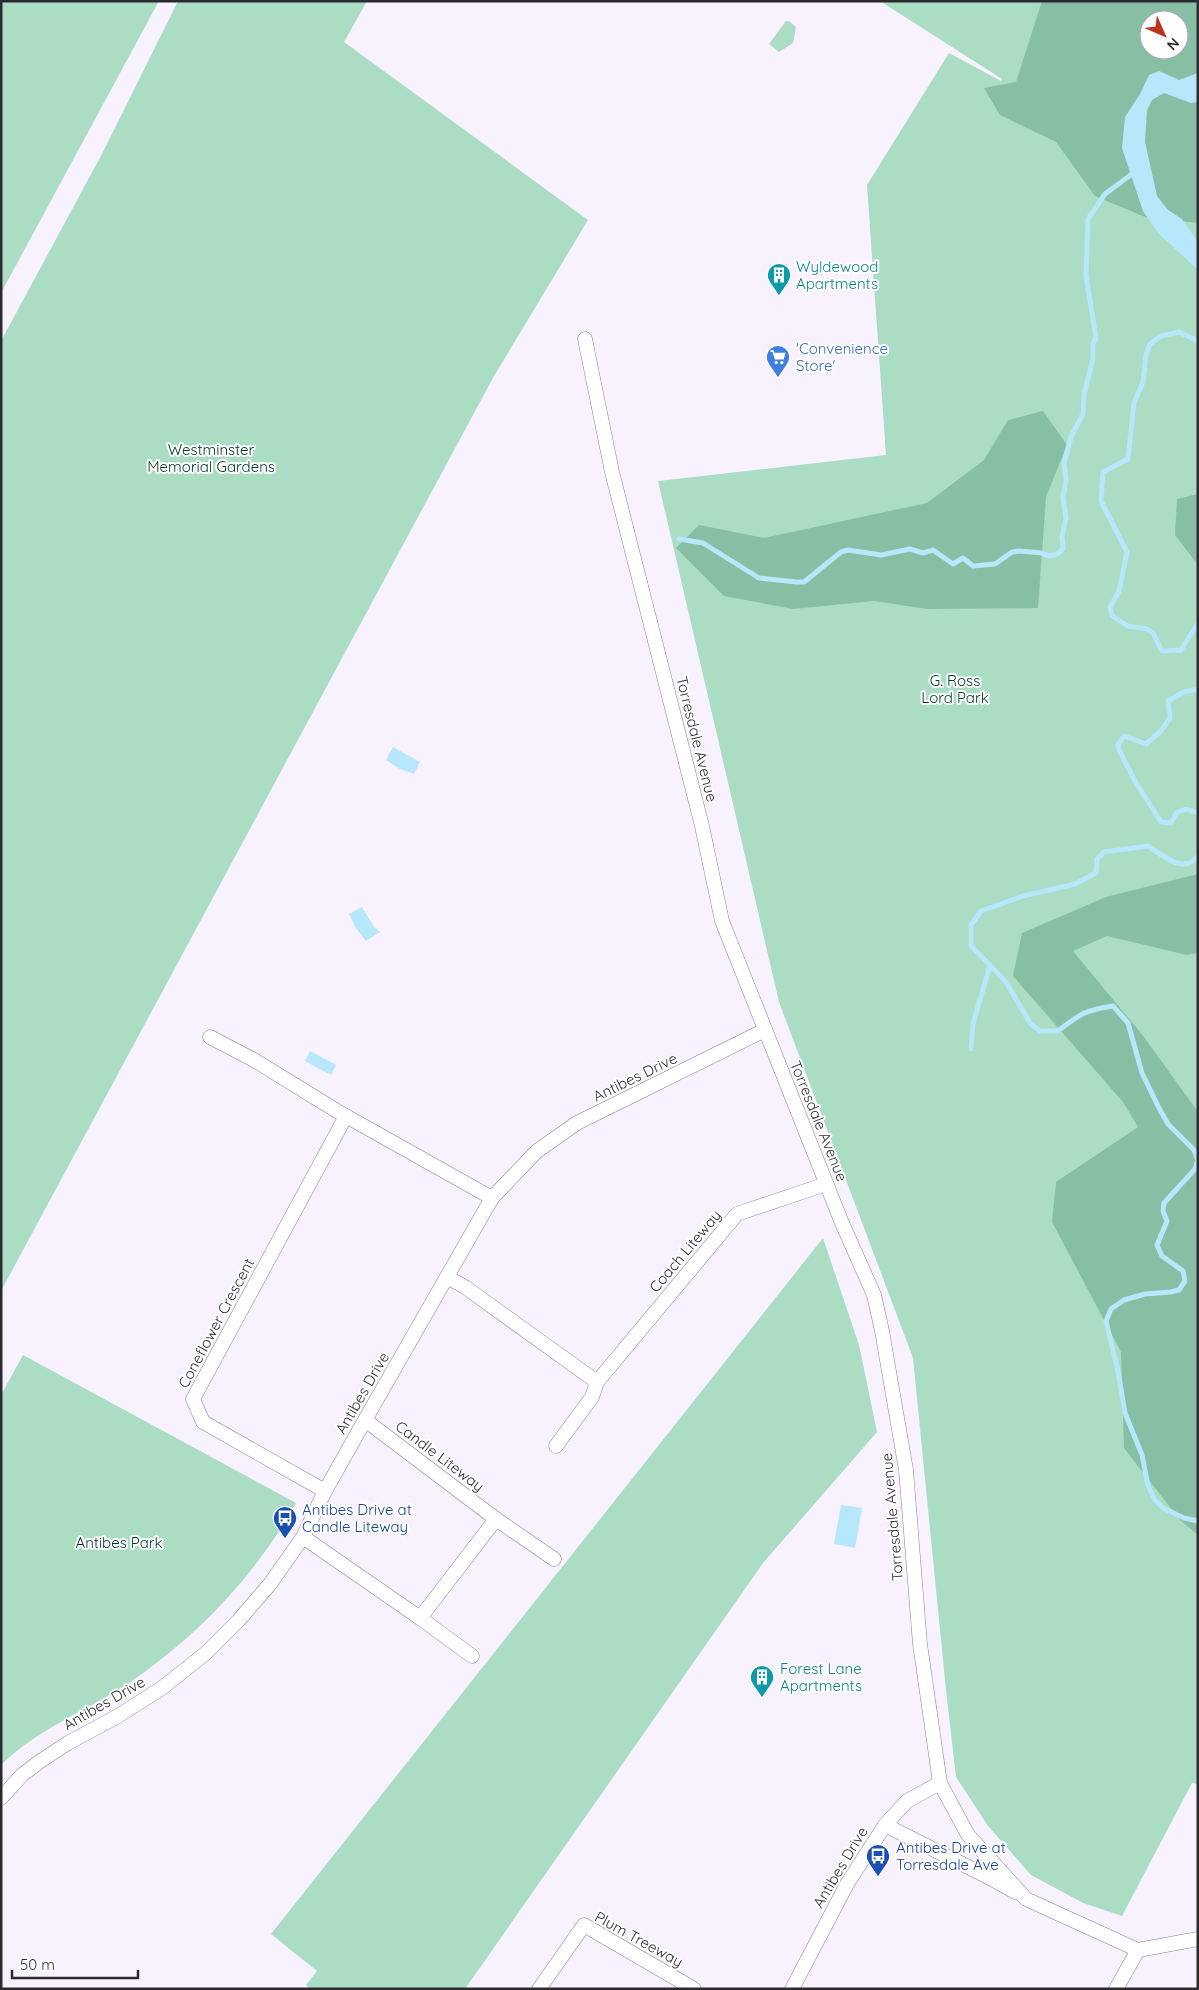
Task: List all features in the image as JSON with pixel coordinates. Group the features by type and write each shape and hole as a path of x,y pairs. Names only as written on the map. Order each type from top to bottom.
{"street":[{"name":"Torresdale Avenue","path":"585,339 612,472 702,826 722,921 826,1184 874,1295 906,1470 920,1644 940,1783 968,1835 1026,1899"},
{"name":"Antibes Drive","path":"1,1798 22,1775 39,1762 162,1688 206,1653 239,1620 264,1591 303,1537 325,1491 492,1198 537,1151 577,1123 765,1030"},
{"path":"210,1037 254,1060 346,1116 492,1198"},
{"name":"Coneflower Crescent","path":"325,1491 203,1422 193,1400 346,1116"},
{"name":"Coach Liteway","path":"556,1446 592,1397 597,1382 737,1214 826,1184"},
{"path":"447,1277 465,1287 597,1382"},
{"name":"Candle Liteway","path":"365,1420 496,1519 554,1559"},
{"path":"420,1618 496,1519"},
{"path":"303,1537 472,1656"},
{"name":"Antibes Drive","path":"792,1989 847,1884 885,1824 907,1801 940,1783"},
{"name":"Torresdale Avenue","path":"885,1824 990,1878 1026,1899 1138,1950"},
{"name":"Plum Treeway","path":"539,1989 584,1925 694,1989"},
{"path":"1116,1989 1138,1950 1198,1939"}],"green space":[{"path":"1,1 159,1 1,293"},
{"name":"Westminster Memorial Gardens","path":"178,1 367,1 344,42 588,220 494,376 1,1291 1,341 103,152"},
{"name":"G. Ross Lord Park","path":"880,1 1198,1 1198,1784 1192,1783 1122,1916 1083,1903 1031,1875 988,1826 956,1777 913,1358 779,1002 658,481 886,455 867,185 949,53 1001,81 1002,79"},
{"path":"1042,1 1198,1 1198,223 1145,217 1095,196 1056,142 1000,115 984,88 1016,82"},
{"path":"786,21 789,21 796,27 793,43 779,52 769,44"},
{"path":"1043,411 1067,445 1046,497 1038,608 927,609 874,601 793,609 724,596 676,548 699,525 764,538 927,503 984,460 1008,420"},
{"path":"1198,494 1198,565 1175,535 1177,499"},
{"path":"1198,874 1198,953 1187,955 1107,936 1073,951 1144,1037 1198,1112 1198,1535 1180,1520 1124,1448 1121,1352 1052,1222 1056,1182 1138,1127 1123,1102 1013,976 1022,933 1106,897"},
{"path":"823,1238 859,1345 877,1432 763,1563 465,1989 311,1989 306,1985 317,1971 271,1934"},
{"name":"Antibes Park","path":"23,1355 296,1503 280,1530 243,1580 201,1625 154,1665 129,1683 30,1741 1,1765 1,1395"}],"water":[{"path":"1159,71 1179,80 1198,73 1198,102 1191,103 1164,93 1152,100 1147,110 1145,142 1157,196 1168,210 1182,219 1198,242 1198,270 1158,233 1143,211 1122,148 1125,117 1140,94 1149,75"},
{"path":"393,747 420,762 414,774 400,769 386,760"},
{"path":"362,907 374,927 380,932 366,941 356,928 349,914"},
{"path":"310,1051 336,1065 331,1075 305,1061"},
{"path":"841,1505 862,1508 855,1548 834,1544"}],"waterway":[{"path":"679,539 703,543 759,578 796,582 804,582 841,552 848,550 881,555 910,549 923,553 933,550 953,564 963,558 973,566 995,564 1012,552 1042,553 1049,556 1057,554 1063,549 1062,537 1066,518 1063,498 1066,480 1064,463 1071,437 1083,414 1084,394 1093,359 1093,343 1096,338 1086,276 1088,219 1105,194 1136,171"},
{"path":"1198,341 1179,332 1161,336 1150,344 1146,354 1143,382 1134,403 1128,459 1103,472 1101,501 1127,552 1119,591 1110,607 1112,616 1128,626 1147,629 1153,633 1162,651 1181,650 1198,623"},
{"path":"1198,689 1184,692 1168,701 1170,718 1161,731 1146,744 1124,736 1118,745 1135,781 1161,822 1171,823 1176,813 1186,809 1198,813"},
{"path":"1198,855 1193,861 1187,864 1180,864 1173,862 1148,846 1104,852 1097,859 1096,873 1075,884 1023,896 981,911 971,925 971,946 1006,982 1030,1023 1040,1031 1058,1031 1083,1014 1113,1006 1128,1023 1142,1073 1159,1108 1168,1124 1194,1150 1198,1160 1195,1169 1164,1203 1163,1211 1167,1221 1157,1245 1162,1256 1183,1271 1185,1281 1179,1290 1145,1294 1124,1300 1111,1309 1106,1321 1118,1371 1125,1413 1142,1455 1148,1486 1155,1500 1163,1508 1184,1518 1198,1521"},
{"path":"971,1049 973,1024 990,965"}],"place":[{"name":"Wyldewood Apartments","path":"779,296"},
{"name":"'Convenience Store'","path":"778,378"},
{"name":"Antibes Drive at Candle Liteway","path":"285,1539"},
{"name":"Forest Lane Apartments","path":"762,1698"},
{"name":"Antibes Drive at Torresdale Ave","path":"878,1877"}]}
